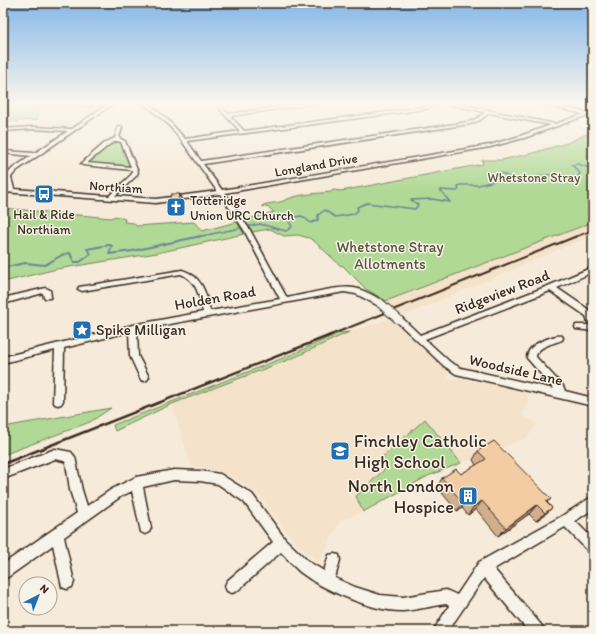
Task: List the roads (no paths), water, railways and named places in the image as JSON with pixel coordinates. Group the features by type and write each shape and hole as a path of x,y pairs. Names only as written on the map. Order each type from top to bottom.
{"street":[{"path":"11,190 12,188 6,176 68,133"},
{"path":"117,139 119,133"},
{"path":"177,133 223,192 244,226 284,300"},
{"path":"184,140 239,133"},
{"path":"201,163 406,133"},
{"name":"Longland Drive","path":"223,192 484,147 514,140 534,133"},
{"path":"110,198 134,175 134,169 123,141 117,139 108,143 83,164 134,169"},
{"path":"3,152 36,155"},
{"name":"Northiam","path":"3,190 156,200 223,192"},
{"name":"Ridgeview Road","path":"420,338 551,288 593,269"},
{"path":"82,289 182,272 192,276 199,284 207,313"},
{"path":"551,288 589,314 593,324"},
{"path":"3,301 46,290 47,296"},
{"name":"Holden Road","path":"3,360 133,328 207,313 350,290 363,293 380,303 420,338"},
{"path":"579,327 593,328"},
{"path":"133,328 134,356 144,377"},
{"name":"Woodside Lane","path":"420,338 447,364 458,371 593,402"},
{"path":"559,338 534,349 531,353 531,358 560,389 560,395"},
{"path":"58,401 60,345"},
{"path":"3,474 55,454 67,456 71,460 76,490 84,515"},
{"path":"3,572 116,493 136,483 174,475 200,476 220,479 248,498 281,543 304,567 327,581 354,593 380,602 403,604 446,597 459,603"},
{"path":"136,483 145,528"},
{"path":"440,631 484,567 566,520 593,502"},
{"path":"566,520 593,548"},
{"path":"57,535 67,582"},
{"path":"232,586 281,543"},
{"path":"327,581 334,560"},
{"path":"484,567 537,631"}],"waterway":[{"path":"197,237 260,224 286,231 292,227 289,221 295,217 302,216 311,223 318,220 318,215 325,210 335,217 354,214 358,210 357,207 367,203 415,209 418,205 411,200 432,199 450,202 440,190 457,191 459,189 458,186 460,185 478,185 494,181 493,174 501,173 517,181 557,174 577,178 580,173 572,165 578,164 593,169"},
{"path":"3,272 6,267 25,263 45,265 62,255 70,253 74,262 80,262 91,254 87,249 109,245 112,246 109,254 132,251 201,236"}],"railway":[{"path":"575,237 593,230"},
{"path":"328,336 577,236"},
{"path":"3,464 331,335"}],"place":[{"name":"Hail & Ride Northiam","path":"44,194"},
{"name":"Totteridge Union URC Church","path":"176,207"},
{"name":"Spike Milligan","path":"82,330"},
{"name":"Finchley Catholic High School","path":"340,451"},
{"name":"North London Hospice","path":"468,496"}],"park label":[{"name":"Whetstone Stray","path":"534,177"},
{"name":"Whetstone Stray Allotments","path":"390,256"}]}
